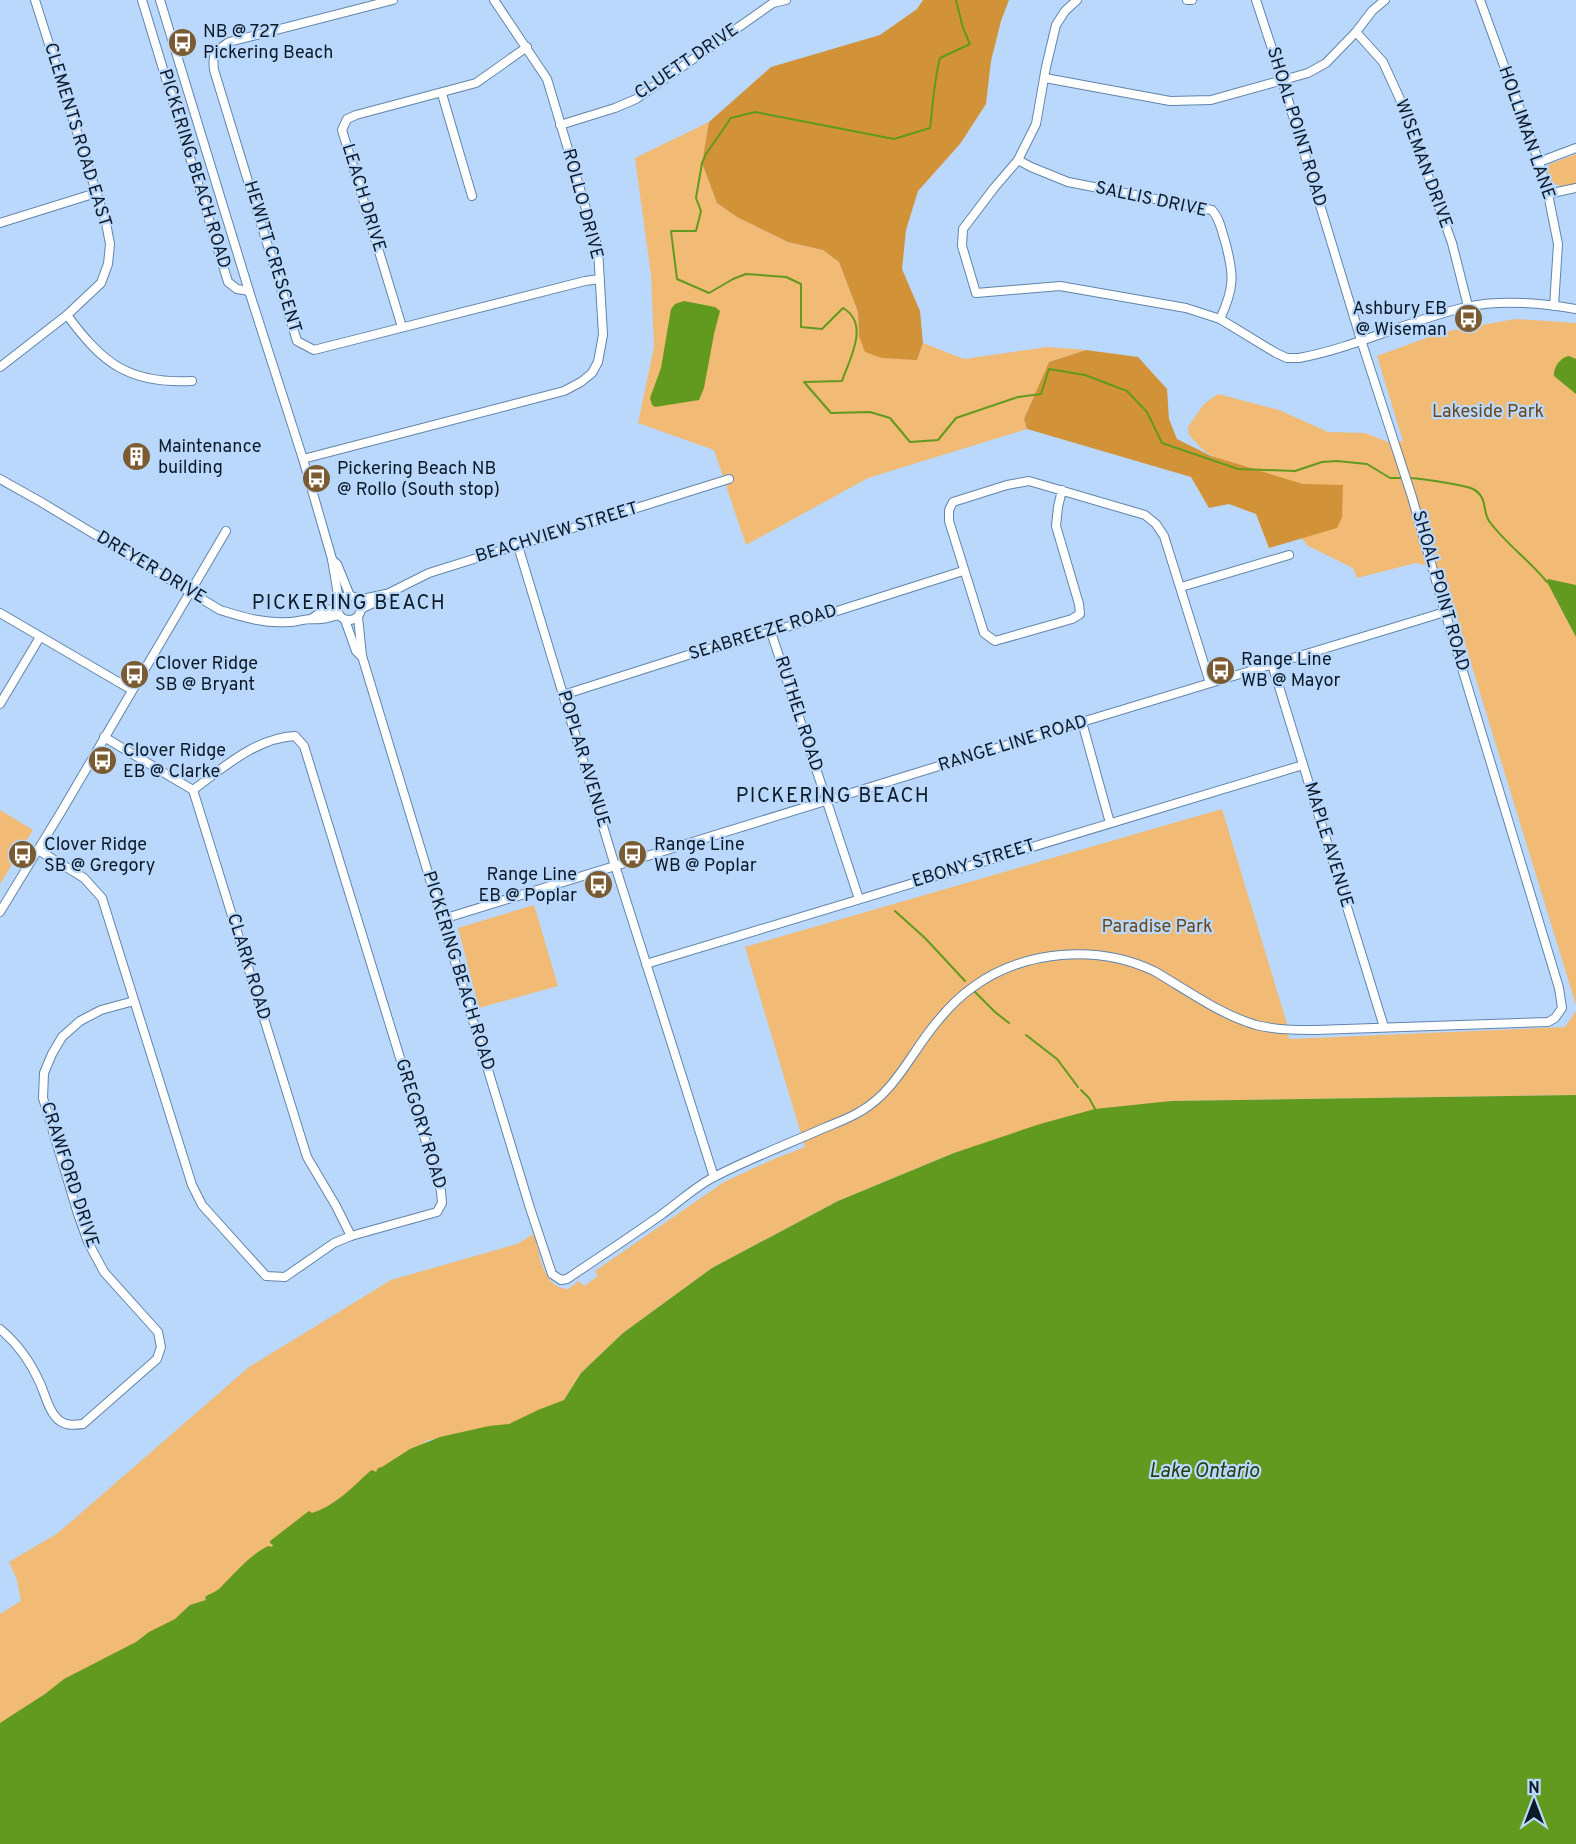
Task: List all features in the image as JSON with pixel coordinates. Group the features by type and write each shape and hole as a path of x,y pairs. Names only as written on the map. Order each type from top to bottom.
{"street":[{"name":"CLEMENTS ROAD EAST","path":"0,367 67,315 101,283 108,264 110,244 106,223 35,0"},
{"name":"PICKERING BEACH ROAD","path":"141,0 228,282 237,289 249,291"},
{"name":"PICKERING BEACH ROAD","path":"160,0 303,459 332,560 340,611 356,651 362,656"},
{"name":"HEWITT CRESCENT","path":"393,0 229,42 217,50 213,60 297,340 314,350 575,283 600,279"},
{"name":"ROLLO DRIVE","path":"303,459 564,391 592,373 598,362 603,335 597,249 547,79 494,0"},
{"path":"773,2 786,0"},
{"path":"1077,0 1065,11 1056,25 1036,124 1018,160 963,229 962,246 976,292 1060,286 1186,308 1220,319 1287,358 1313,355 1468,306 1515,303 1576,309"},
{"path":"1186,0 1192,0"},
{"name":"SHOAL POINT ROAD","path":"1256,0 1412,497 1559,988 1562,1008 1556,1017 1548,1022 1384,1027"},
{"path":"1045,78 1170,101 1211,100 1308,73 1326,63 1356,32 1372,10 1385,0"},
{"name":"HOLLIMAN LANE","path":"1480,0 1539,162 1548,194 1558,244 1554,306"},
{"name":"CLUETT DRIVE","path":"560,125 636,99 773,2"},
{"name":"WISEMAN DRIVE","path":"1356,32 1383,62 1404,108 1452,243 1468,306"},
{"name":"LEACH DRIVE","path":"402,327 342,130 347,119 356,115 442,94 476,83 527,47"},
{"path":"442,94 472,196"},
{"path":"1539,162 1576,148"},
{"name":"SALLIS DRIVE","path":"1018,160 1068,183 1212,210 1218,218 1232,266 1233,280 1229,299 1220,319"},
{"path":"1548,194 1576,188"},
{"path":"0,223 96,193"},
{"path":"67,315 87,342 102,356 130,373 172,382 192,381"},
{"name":"DREYER DRIVE","path":"0,479 220,610 250,619 282,622 312,619 323,611 340,611"},
{"name":"BEACHVIEW STREET","path":"359,613 387,594 429,573 729,479"},
{"path":"1062,490 1056,526 1080,614 1072,619 995,641 984,633 963,571 949,521 949,510 953,502 1007,485 1029,481 1062,490 1145,515 1156,524 1164,536 1210,683"},
{"path":"0,912 226,531"},
{"name":"POPLAR AVENUE","path":"518,546 714,1177"},
{"path":"1181,587 1289,555"},
{"name":"PICKERING BEACH ROAD","path":"332,560 337,564 359,613 362,656 552,1274 561,1280 567,1279 714,1177"},
{"name":"SEABREEZE ROAD","path":"563,695 963,571"},
{"name":"BEACHVIEW STREET","path":"354,598 387,594"},
{"path":"354,598 343,598 340,611 354,619 359,613"},
{"name":"RANGE LINE ROAD","path":"443,919 1445,612"},
{"path":"0,613 132,690"},
{"name":"RUTHEL ROAD","path":"771,632 859,899"},
{"path":"0,704 40,637"},
{"name":"MAPLE AVENUE","path":"1272,664 1384,1027"},
{"path":"1082,722 1110,822"},
{"name":"GREGORY ROAD","path":"38,850 84,878 102,898 192,1185 202,1205 267,1276 285,1277 334,1243 351,1236 437,1212 442,1203 441,1191 304,746 295,736 278,737 250,749 193,790"},
{"path":"104,737 193,790"},
{"name":"EBONY STREET","path":"646,964 1303,765"},
{"name":"CLARK ROAD","path":"193,790 307,1157 351,1236"},
{"path":"714,1177 863,1110 886,1091 943,1014 966,992 993,975 1037,958 1081,954 1119,959 1154,971 1221,1011 1266,1027 1298,1030 1384,1027"},
{"name":"CRAWFORD DRIVE","path":"0,1329 25,1356 52,1412 58,1420 70,1425 83,1424 157,1359 161,1347 158,1332 104,1272 88,1242 43,1098 44,1073 51,1054 62,1038 80,1021 101,1010 134,1001"}],"green space":[{"path":"709,122 702,163 717,203 737,217 788,242 823,250 839,262 858,312 859,336 917,360 923,343 964,359 1048,347 1086,350 1049,362 1024,419 1027,429 868,478 746,545 714,450 638,423 654,347 651,275 635,158"},
{"path":"1576,154 1576,184 1561,186 1551,183 1546,168 1550,164"},
{"name":"Lakeside Park","path":"1515,319 1576,323 1576,1005 1442,569 1416,563 1357,578 1353,568 1308,546 1253,480 1204,451 1189,435 1188,427 1204,404 1218,394 1279,410 1328,432 1365,433 1388,442 1403,441 1377,356 1443,332"},
{"name":"Paradise Park","path":"1222,809 1287,1024 1289,1039 1565,1027 1576,1011 1576,1095 1171,1101 954,1153 838,1201 712,1268 623,1333 581,1373 564,1400 522,1426 428,1440 339,1501 228,1588 0,1729 0,1614 21,1601 17,1580 9,1562 58,1533 249,1367 391,1280 517,1244 534,1234 544,1269 553,1283 568,1289 579,1281 584,1286 598,1276 595,1271 724,1182 805,1147 745,947"},
{"path":"0,810 33,830 0,884"},
{"path":"534,905 558,986 479,1008 458,928"}],"shaded area":[{"path":"923,0 1009,0 991,61 986,104 960,144 918,191 906,230 902,269 920,311 923,343 917,360 882,358 865,352 859,336 858,312 839,262 823,250 788,242 737,217 717,203 702,163 709,122 771,67 880,35 917,9"},
{"path":"1086,350 1138,357 1167,389 1169,419 1177,439 1211,456 1303,484 1343,485 1342,517 1337,528 1269,548 1256,514 1229,504 1209,508 1191,477 1027,429 1024,419 1049,362"}],"water":[{"path":"684,301 715,307 720,311 704,388 699,400 655,407 650,398 661,368 671,309 675,304"},
{"path":"1569,356 1576,359 1576,394 1554,376 1558,363"},
{"path":"1548,579 1576,585 1576,637 1547,582"},
{"name":"Lake Ontario","path":"1576,1095 1576,1844 0,1844 0,1723 64,1679 136,1642 149,1632 175,1619 190,1605 206,1600 205,1597 219,1589 255,1555 268,1546 272,1547 270,1541 309,1511 312,1513 320,1510 335,1501 372,1470 376,1472 378,1468 410,1449 440,1437 509,1424 564,1400 581,1373 623,1333 712,1268 838,1201 954,1153 1040,1124 1095,1109 1171,1101"}],"waterway":[{"path":"956,0 963,28 970,44 940,58 930,128 894,139 755,112 731,118 702,163 696,198 701,211 696,231 671,231 677,279 709,293 746,274 786,277 801,284 801,327 822,329 843,308 851,315 857,332 853,352 842,381 804,382 831,413 870,412 890,418 910,442 938,440 956,418 1018,397 1041,394 1049,369 1085,375 1127,391 1147,412 1162,443 1238,469 1295,471 1322,462 1337,461 1367,464 1390,478 1402,478"},
{"path":"1408,478 1431,480 1478,492 1483,500 1489,521 1547,582"},
{"path":"895,911 925,938 965,981"},
{"path":"975,992 1009,1023"},
{"path":"1026,1035 1057,1059 1078,1087"},
{"path":"1081,1090 1095,1109"}],"place":[{"name":"NB @ 727 Pickering Beach","path":"182,42"},
{"name":"Ashbury EB @ Wiseman","path":"1468,319"},
{"name":"Maintenance building","path":"137,457"},
{"name":"Pickering Beach NB @ Rollo (South stop)","path":"316,479"},
{"name":"Range Line WB @ Mayor","path":"1220,670"},
{"name":"Clover Ridge SB @ Bryant","path":"134,674"},
{"name":"Clover Ridge EB @ Clarke","path":"102,761"},
{"name":"Clover Ridge SB @ Gregory","path":"23,855"},
{"name":"Range Line WB @ Poplar","path":"633,855"},
{"name":"Range Line EB @ Poplar","path":"598,885"}],"district":[{"name":"PICKERING BEACH","path":"349,604"},
{"name":"PICKERING BEACH","path":"833,797"}]}
